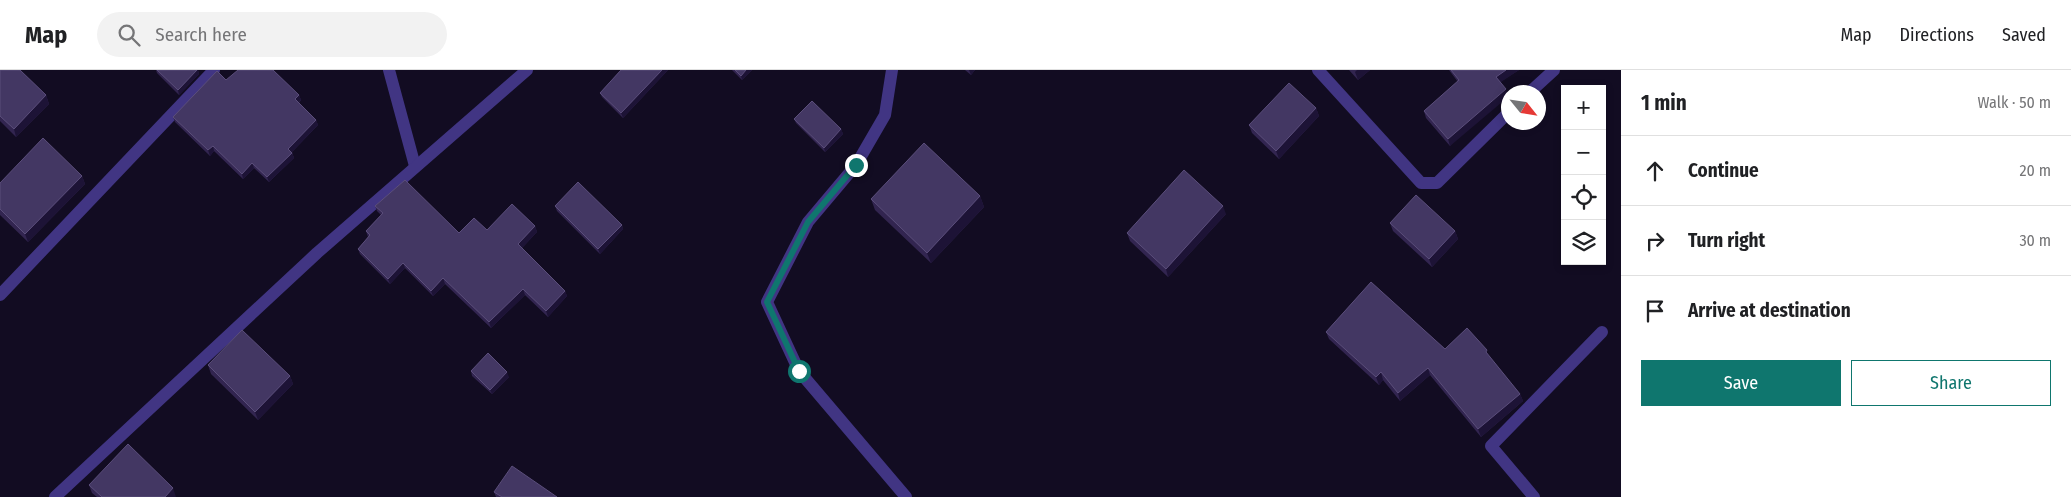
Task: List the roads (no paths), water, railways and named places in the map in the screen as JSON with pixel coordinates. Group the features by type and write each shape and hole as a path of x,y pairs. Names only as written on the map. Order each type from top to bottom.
{"street":[{"path":"0,295 214,70"},
{"path":"389,70 415,166"},
{"path":"55,497 317,253 527,70"},
{"path":"892,70 886,114 856,165 808,222 767,302 799,371 906,497"},
{"path":"1318,70 1421,183 1437,183 1501,121"},
{"path":"1538,85 1554,70"},
{"path":"1534,497 1491,446 1602,332"}]}
